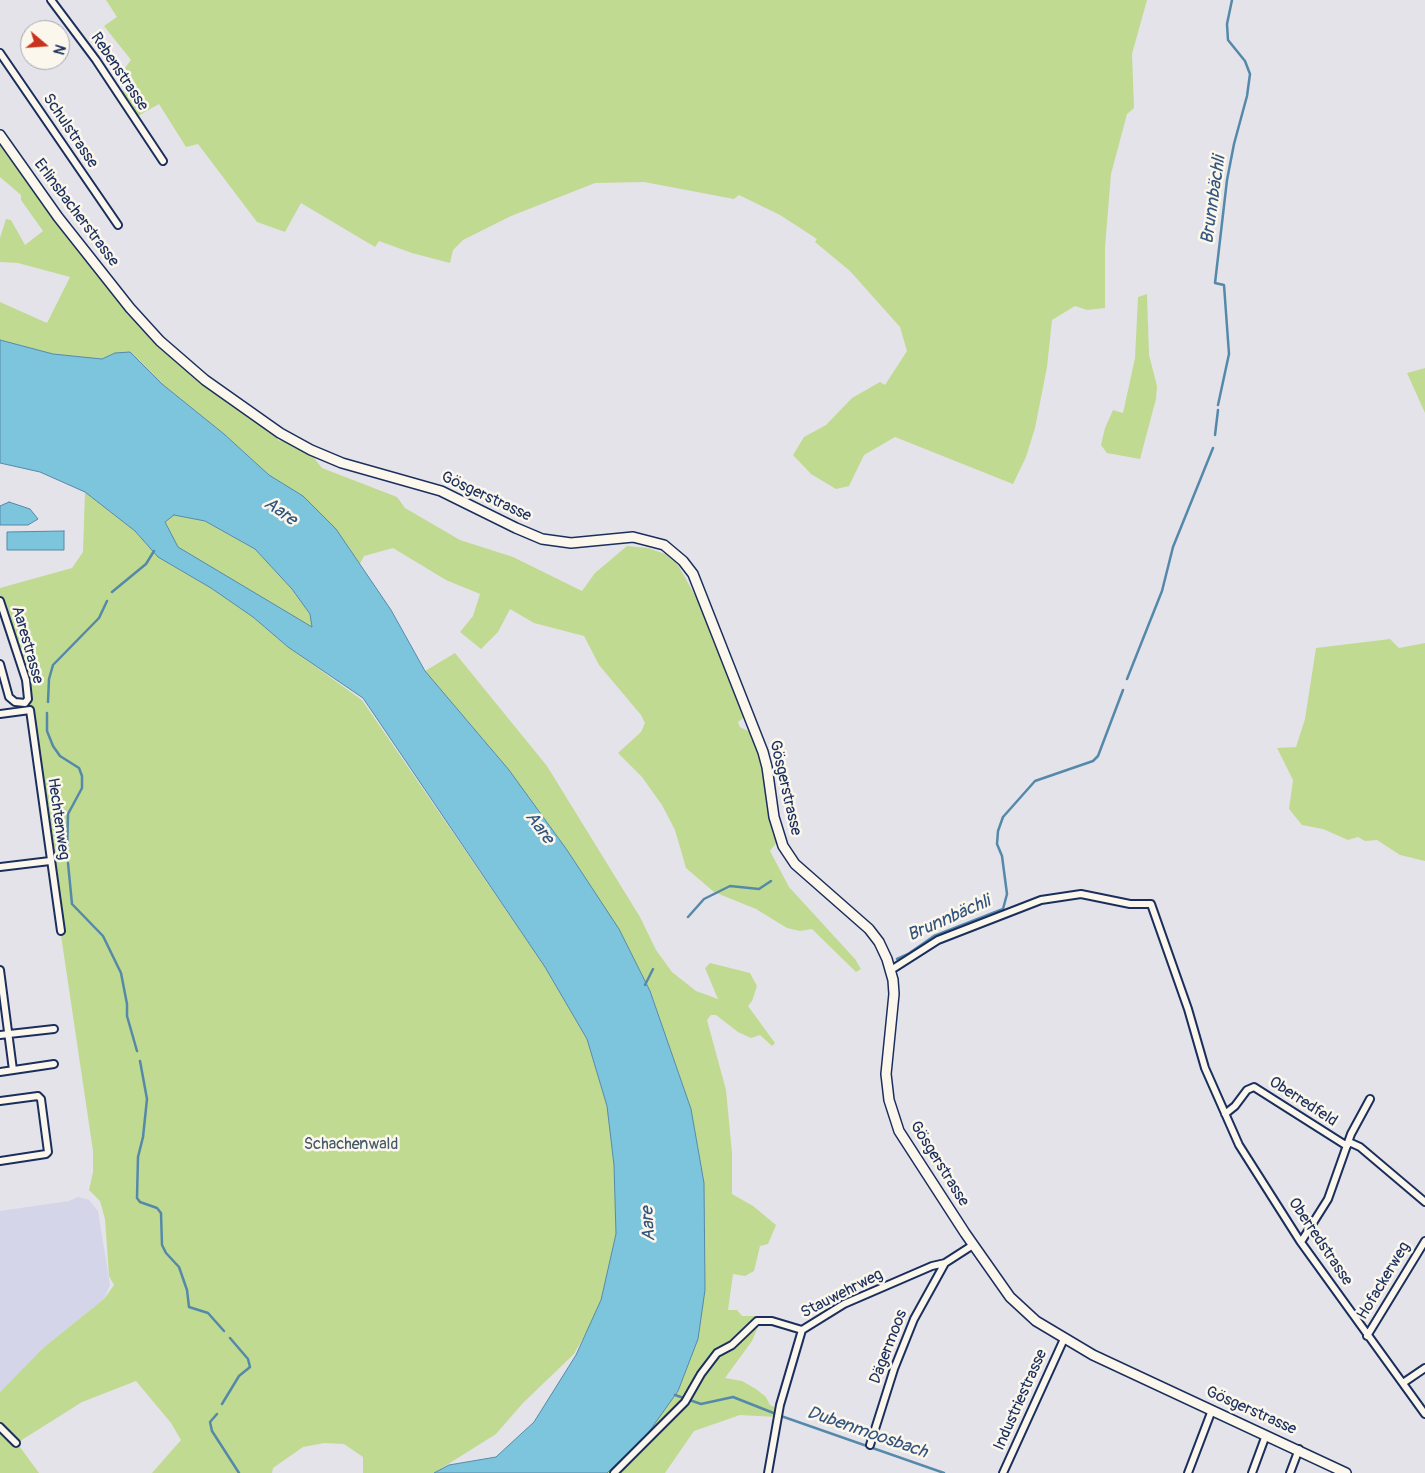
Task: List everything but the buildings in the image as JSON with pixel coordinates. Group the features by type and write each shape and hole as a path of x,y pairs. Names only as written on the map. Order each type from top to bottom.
{"main road":[{"name":"Erlinsbacherstrasse","path":"0,135 39,192 130,308"},
{"name":"Gösgerstrasse","path":"130,308 160,341 204,380 280,433 311,450 364,470 441,491 542,539 571,543 632,537 657,542 674,552 693,574 752,724 767,767 774,817 783,846 795,864 868,929 883,949 891,970 894,994 886,1074 891,1108 904,1139 973,1245 1010,1297 1036,1322 1064,1339 1212,1410 1299,1449 1346,1473"}],"street":[{"name":"Rebenstrasse","path":"51,0 96,60 163,161"},
{"name":"Schulstrasse","path":"0,53 118,225"},
{"name":"Aarestrasse","path":"0,601 25,674 28,699 25,703 15,702 9,697 0,664"},
{"name":"Hechtenweg","path":"0,714 30,710 60,932"},
{"path":"0,867 50,861"},
{"name":"Oberredstrasse","path":"891,970 938,940 1042,900 1081,894 1130,904 1151,904 1188,1009 1202,1059 1239,1144 1301,1242 1425,1414"},
{"path":"0,970 13,1070"},
{"path":"0,1035 54,1029"},
{"path":"0,1072 54,1064"},
{"name":"Oberredfeld","path":"1225,1114 1235,1106 1247,1090 1254,1087 1348,1144"},
{"path":"0,1101 38,1096 41,1098 48,1152 46,1154 0,1161"},
{"path":"1301,1242 1328,1199 1356,1123 1370,1099"},
{"path":"1348,1144 1360,1147 1425,1202"},
{"name":"Hofackerweg","path":"1367,1336 1425,1241"},
{"name":"Stauwehrweg","path":"768,1473 780,1405 802,1330 844,1304 932,1266 945,1263 973,1245"},
{"name":"Dägermoos","path":"870,1445 903,1344 920,1305 945,1263"},
{"path":"614,1473 687,1400 708,1363 757,1321 772,1320 802,1330"},
{"name":"Industriestrasse","path":"1003,1473 1064,1339"},
{"path":"1403,1383 1425,1368"},
{"path":"1188,1473 1212,1410"},
{"path":"0,1427 16,1443"},
{"path":"1252,1473 1266,1435"},
{"path":"1290,1473 1299,1449"}],"shaded area":[{"path":"78,1197 89,1200 98,1211 110,1285 104,1299 43,1348 0,1392 0,1211 69,1201"}],"green space":[{"path":"106,0 1147,0 1132,54 1134,108 1127,114 1111,174 1105,247 1105,308 1087,310 1075,306 1052,320 1047,367 1035,428 1026,457 1013,484 895,437 864,455 849,486 836,489 811,474 793,455 804,437 826,425 852,398 880,382 885,385 907,351 900,327 850,271 815,242 817,239 780,215 739,195 734,199 644,182 595,183 511,216 463,240 453,250 450,263 412,253 379,241 375,247 301,203 285,232 257,222 198,144 186,147 159,104 138,116 121,92 135,82 125,68 131,60 104,26 117,17"},
{"path":"0,141 137,321 271,431 279,441 284,439 310,453 322,468 397,497 405,508 460,540 513,557 582,591 595,573 627,546 648,548 665,554 678,565 697,599 746,716 738,722 740,727 752,733 760,757 770,817 777,842 770,851 789,887 855,959 861,969 856,972 812,929 800,931 787,928 756,909 714,892 686,868 675,830 662,805 642,777 618,753 641,732 645,723 641,715 599,665 584,636 534,623 510,609 498,632 481,649 460,632 473,616 480,594 446,580 393,548 364,556 360,564 336,529 303,496 269,475 224,434 162,384 139,360 115,353 102,359 53,354 0,340 0,302 47,323 70,277 18,263 0,262 0,238 6,219 11,220 25,245 43,231 21,200 21,195 0,177"},
{"path":"1147,294 1149,355 1157,386 1156,399 1140,459 1107,453 1101,445 1105,428 1113,410 1123,413 1135,358 1138,297"},
{"path":"1425,368 1425,413 1407,373"},
{"name":"Schachenwald","path":"85,492 135,531 158,557 211,588 253,617 288,647 362,700 545,967 587,1039 607,1106 614,1165 616,1234 601,1300 591,1324 574,1354 523,1403 496,1434 434,1473 363,1473 363,1457 344,1444 324,1443 303,1447 273,1468 272,1473 152,1473 181,1440 171,1423 136,1381 82,1402 17,1443 39,1473 0,1473 0,1392 43,1348 104,1299 114,1285 109,1276 105,1219 100,1201 89,1190 93,1172 93,1151 50,861 26,680 0,601 0,588 72,568 83,552"},
{"path":"173,515 205,521 255,549 292,589 310,614 312,627 177,547 165,521"},
{"path":"1390,639 1399,648 1425,643 1425,861 1400,855 1377,840 1365,841 1358,837 1348,840 1323,829 1302,825 1289,809 1293,780 1277,748 1296,747 1305,719 1316,648"},
{"path":"455,653 547,766 640,917 656,950 672,972 696,991 718,999 705,968 710,963 750,973 757,986 752,1001 748,1006 775,1043 772,1046 760,1035 751,1038 738,1032 716,1015 711,1015 707,1020 726,1090 732,1153 732,1194 753,1206 776,1225 768,1244 760,1246 754,1271 745,1276 733,1274 728,1310 737,1310 742,1316 757,1316 759,1324 752,1341 725,1378 742,1381 756,1389 766,1397 770,1405 779,1409 777,1417 740,1415 694,1431 665,1473 607,1473 646,1436 678,1391 705,1290 704,1183 691,1109 650,991 618,929 567,850 509,770 425,671"}],"water":[{"name":"Aare","path":"0,340 53,354 102,359 115,353 130,352 162,384 224,434 269,475 303,496 336,529 391,610 425,671 509,770 567,850 619,929 650,991 691,1109 704,1183 705,1290 698,1339 678,1391 646,1436 607,1473 434,1473 449,1465 496,1457 534,1422 576,1355 601,1300 616,1234 614,1165 607,1106 587,1039 545,967 363,698 288,647 253,617 211,588 158,557 135,531 85,492 40,472 0,463","holes":["174,515 205,521 255,549 292,589 310,614 312,627 178,547 165,522"]},
{"path":"9,502 30,509 38,519 28,525 0,525 0,506"},
{"path":"64,531 64,550 7,550 7,532"}],"waterway":[{"name":"Brunnbächli","path":"1218,405 1229,354 1224,285 1215,283 1227,180 1234,144 1247,96 1250,74 1245,61 1228,40 1227,24 1232,0"},
{"name":"Brunnbächli","path":"1215,435 1218,410"},
{"name":"Brunnbächli","path":"1127,679 1162,591 1173,547 1213,448"},
{"path":"112,592 146,564 154,551"},
{"path":"48,702 49,679 53,665 99,618 107,601"},
{"name":"Brunnbächli","path":"897,959 908,954 934,936 1003,909 1007,894 1002,856 997,844 998,831 1003,817 1035,781 1093,761 1098,756 1123,690"},
{"path":"47,713 47,731 53,746 60,756 79,768 82,776 82,788 68,814 67,854"},
{"path":"68,863 72,904 103,936 121,973 127,1004 127,1016 137,1051"},
{"name":"Brunnbächli","path":"688,917 704,899 730,886 759,889 771,881"},
{"path":"645,985 653,969"},
{"path":"140,1061 147,1099 143,1137 138,1157 137,1198 140,1202 157,1208 161,1213 162,1245 166,1253 179,1267 187,1290 189,1307 208,1313 224,1331"},
{"path":"222,1404 239,1376 250,1367 248,1359 230,1338"},
{"name":"Dubenmoosbach","path":"675,1395 701,1404 733,1397 776,1414"},
{"path":"217,1414 210,1422 212,1431 239,1473"},
{"name":"Dubenmoosbach","path":"781,1416 944,1473"}]}
